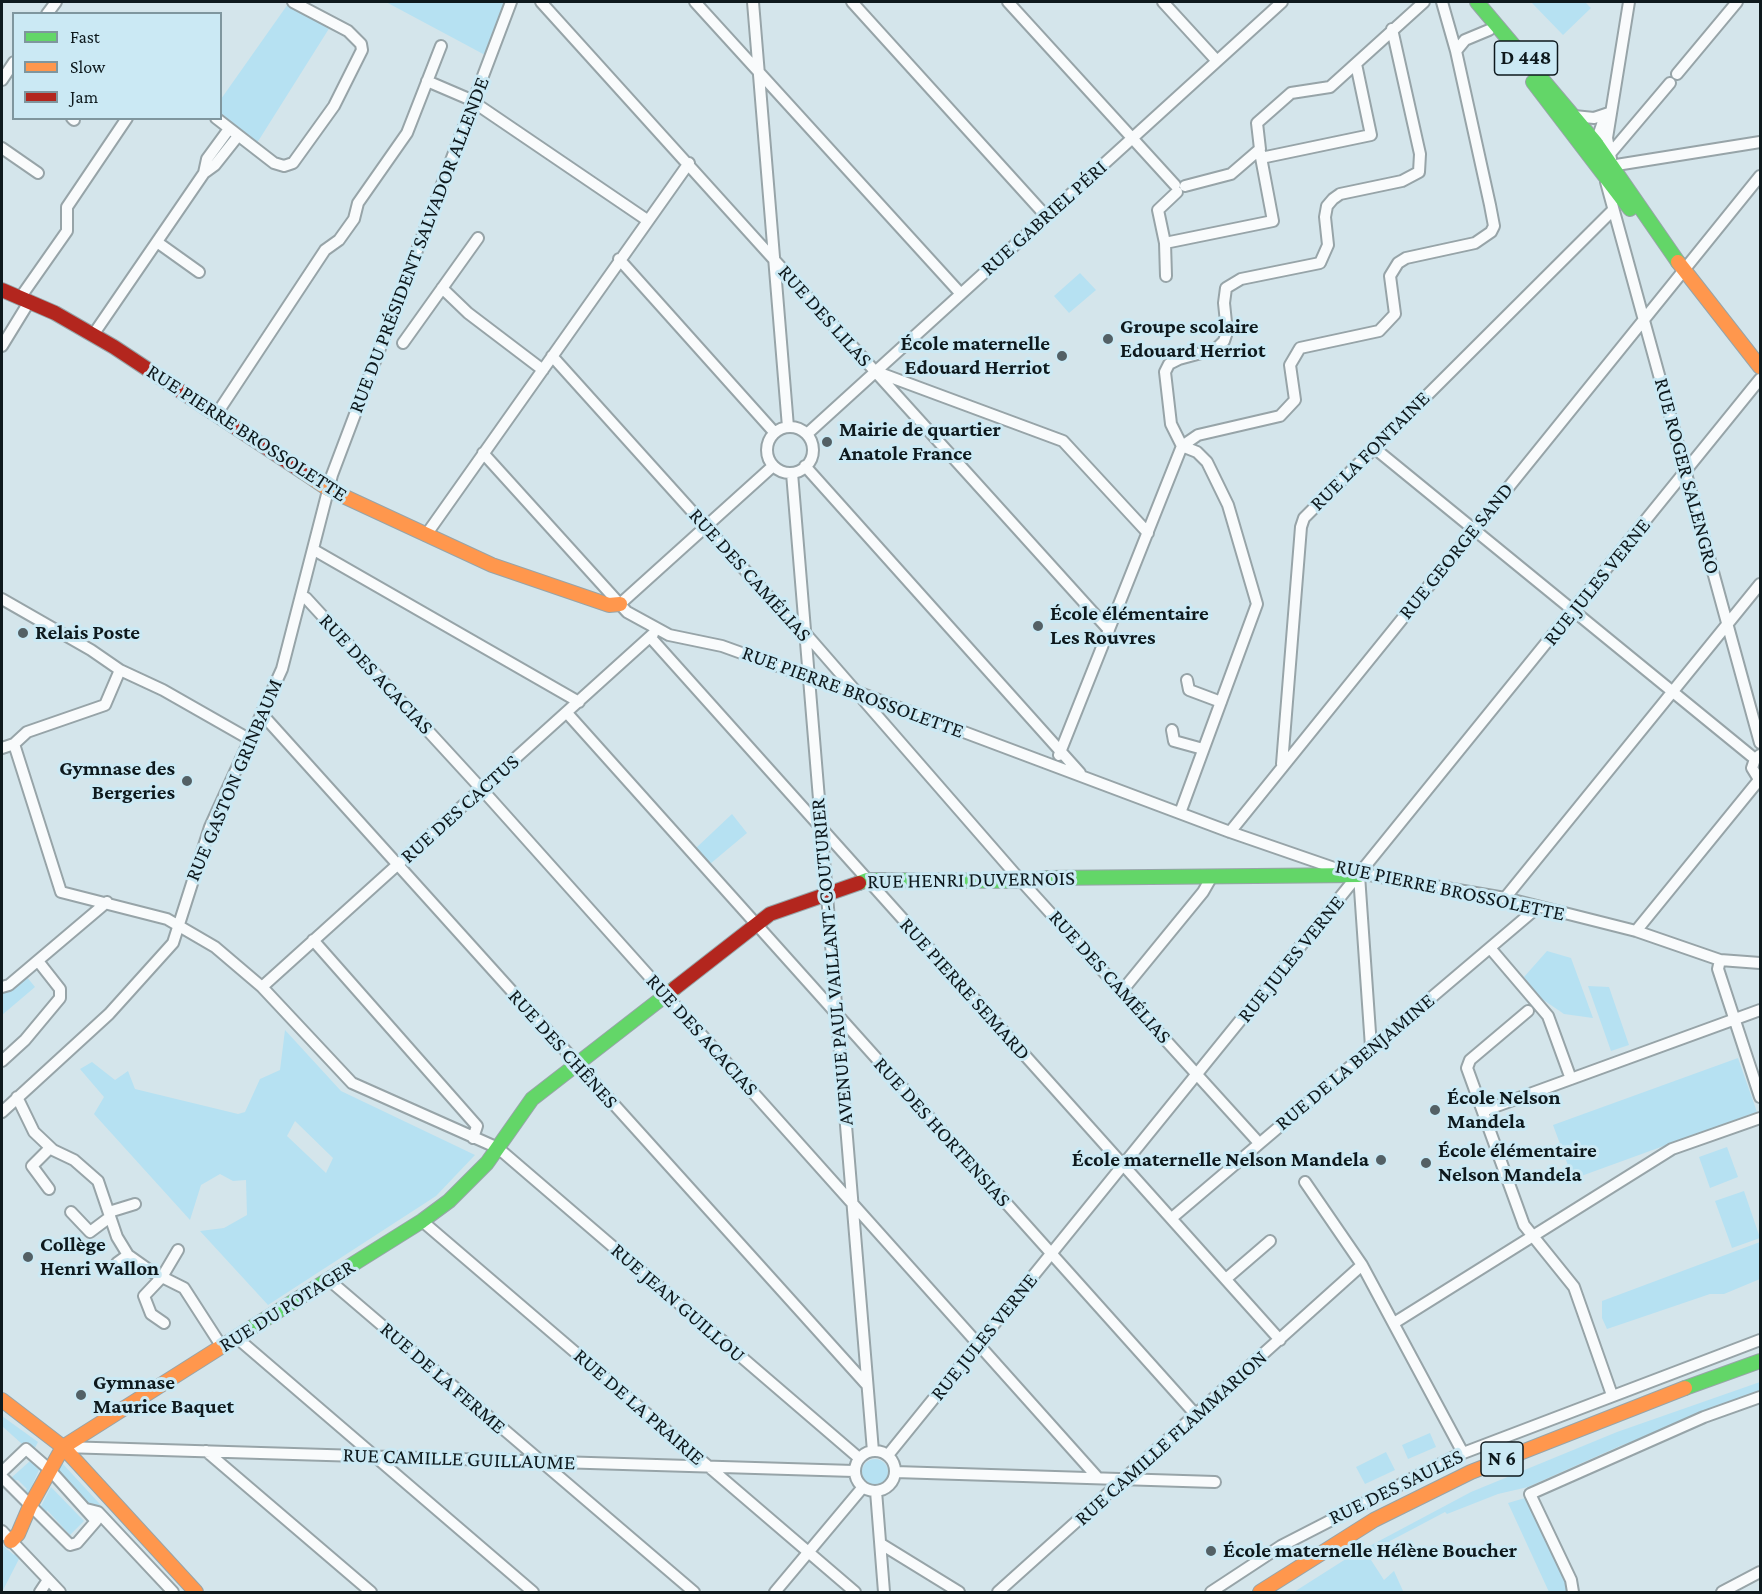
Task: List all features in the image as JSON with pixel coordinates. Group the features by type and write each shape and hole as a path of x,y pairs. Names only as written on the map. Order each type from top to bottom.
{"street":[{"path":"218,120 274,164 284,166 293,163 334,106 362,50 361,44 348,31 293,2"},
{"name":"RUE DU PRÉSIDENT SALVADOR ALLENDE","path":"328,489 511,2"},
{"name":"RUE DES LILAS","path":"541,2 1109,630"},
{"path":"695,2 961,294"},
{"path":"753,2 788,426"},
{"path":"852,2 1046,216"},
{"path":"1008,2 1131,139 1179,188"},
{"path":"1163,2 1216,61"},
{"name":"RUE GABRIEL PÉRI","path":"807,434 1282,2"},
{"path":"1165,243 1273,220 1260,153 1257,123 1291,93 1330,87 1424,2"},
{"path":"1055,765 1182,446 1198,435 1280,416 1295,400 1290,365 1300,348 1379,331 1395,314 1389,284 1390,276 1398,263 1406,258 1475,243 1491,232 1494,226 1490,205 1456,51 1442,2"},
{"name":"D 448","path":"1464,2 1594,161 1609,166 1641,207 1661,240 1684,271 1761,367"},
{"name":"D 448","path":"1477,2 1574,116 1601,140 1616,191 1629,208 1661,240"},
{"path":"1594,161 1608,114 1629,2"},
{"path":"1609,166 1674,79 1737,2"},
{"path":"1180,813 1257,604 1228,505 1207,462 1197,452 1182,446 1171,424 1166,403 1165,372 1169,364 1216,349 1224,341 1227,332 1224,303 1226,288 1241,279 1320,263 1328,245 1325,217 1327,206 1333,199 1340,194 1402,181 1419,172 1420,154 1392,29"},
{"path":"1456,51 1465,40 1489,30"},
{"path":"216,415 326,250 339,240 354,219 358,204 407,133 441,46"},
{"path":"1166,276 1165,243 1158,210 1179,188 1231,174 1260,153 1371,135 1356,64"},
{"path":"427,81 472,102 647,220"},
{"path":"1555,112 1581,134 1601,140"},
{"path":"1574,116 1608,114"},
{"path":"2,346 24,300 67,231 66,207 126,120"},
{"path":"204,174 207,159 229,129"},
{"path":"93,335 204,174 215,165 238,136"},
{"path":"1609,166 1761,142"},
{"path":"2,148 38,173"},
{"path":"426,535 689,163"},
{"name":"RUE ROGER SALENGRO","path":"1609,166 1613,210 1761,743"},
{"name":"RUE GEORGE SAND","path":"1230,832 1282,764 1761,176"},
{"name":"RUE ROGER SALENGRO","path":"1613,210 1616,191"},
{"path":"1613,210 1629,208"},
{"name":"RUE LA FONTAINE","path":"1282,764 1301,527 1311,511 1613,210"},
{"path":"403,343 478,238"},
{"path":"157,242 199,272"},
{"path":"619,259 774,432"},
{"path":"442,288 468,313 543,370"},
{"name":"RUE PIERRE BROSSOLETTE","path":"2,290 93,335 328,489 492,565 609,605 620,604 654,633 722,646 852,690 1230,832 1359,875 1505,898 1636,931 1720,960 1761,963"},
{"name":"RUE DES CAMÉLIAS","path":"552,357 790,620 806,634 886,729 1259,1143"},
{"path":"875,372 1063,441 1148,533"},
{"name":"RUE JULES VERNE","path":"888,1455 1761,379"},
{"path":"891,389 894,383 902,380"},
{"path":"788,426 807,434 812,447 810,461 792,472 773,466 767,452 774,432 788,426"},
{"path":"1374,447 1573,610 1758,757 1752,768 1760,781 1636,931"},
{"path":"483,453 620,604 773,466"},
{"path":"805,466 1083,775"},
{"name":"AVENUE PAUL VAILLANT-COUTURIER","path":"792,472 835,1014 873,1451"},
{"name":"RUE GASTON GRINBAUM","path":"2,1112 109,1014 146,976 173,943 210,828 282,669 328,489"},
{"path":"314,550 579,702"},
{"path":"1505,898 1761,584"},
{"name":"RUE DES ACACIAS","path":"302,596 666,993 1098,1478"},
{"path":"2,599 91,650 120,670 163,690 249,739"},
{"name":"RUE DES CACTUS","path":"262,987 654,633"},
{"name":"RUE PIERRE SEMARD","path":"654,633 867,880 1173,1217 1280,1340"},
{"path":"2,748 14,744 27,732 105,705 120,670"},
{"path":"1187,680 1189,690 1221,702"},
{"path":"877,699 873,709 886,729"},
{"name":"RUE DES CHÊNES","path":"261,713 867,1385"},
{"name":"RUE DES HORTENSIAS","path":"567,713 1197,1416"},
{"path":"1172,730 1174,741 1203,749"},
{"name":"RUE JEAN GUILLOU","path":"14,744 61,891 167,919 177,927 215,947 262,987 352,1083 498,1148 859,1458"},
{"path":"1306,876 1312,867 1309,859"},
{"path":"1359,875 1371,1047"},
{"name":"RUE HENRI DUVERNOIS","path":"498,1148 532,1099 666,993 770,914 827,892 867,880 1022,881 1047,878 1359,875"},
{"path":"1122,991 1203,892 1211,878"},
{"path":"2,987 9,985 107,902"},
{"name":"RUE DE LA BENJAMINE","path":"1173,1217 1538,907"},
{"path":"313,940 477,1126 473,1138"},
{"path":"1490,948 1548,1016 1571,1079"},
{"path":"1720,960 1718,969 1761,1097"},
{"path":"2,1061 25,1040 60,998 60,989 38,961"},
{"path":"1483,1111 1761,1010"},
{"path":"1528,1011 1470,1060 1467,1068 1524,1226 1574,1287 1612,1395"},
{"path":"17,1097 34,1132 50,1148 74,1160 98,1181 117,1237 128,1255 184,1288 191,1295 222,1347"},
{"path":"1394,1323 1672,1149 1761,1118"},
{"path":"49,1189 29,1163 50,1148"},
{"name":"RUE DU POTAGER","path":"63,1447 423,1221 469,1183 498,1148"},
{"path":"1305,1182 1362,1265 1463,1453"},
{"path":"71,1212 90,1232 109,1215 135,1204"},
{"name":"RUE DE LA PRAIRIE","path":"423,1221 855,1593"},
{"path":"1227,1278 1270,1241"},
{"path":"164,1323 152,1314 144,1296 162,1277 178,1250"},
{"path":"117,1263 128,1255"},
{"name":"RUE CAMILLE FLAMMARION","path":"998,1593 1362,1265"},
{"name":"RUE DE LA FERME","path":"329,1280 694,1593"},
{"path":"237,1338 532,1593"},
{"name":"RUE DES SAULES","path":"1211,1593 1281,1546 1353,1506 1463,1453 1761,1340"},
{"name":"N 6","path":"1260,1593 1374,1520 1471,1472 1617,1413 1761,1361"},
{"name":"N 6","path":"1279,1593 1378,1530 1475,1482 1622,1422 1761,1372"},
{"path":"1573,1593 1571,1580 1530,1494 1704,1417 1761,1397"},
{"path":"2,1400 63,1447 196,1593"},
{"path":"6,1536 18,1534 30,1506 63,1447"},
{"name":"RUE CAMILLE GUILLAUME","path":"63,1447 854,1471"},
{"path":"2,1472 26,1449 50,1470 96,1521 77,1543 70,1545 2,1478"},
{"path":"206,1451 371,1593"},
{"path":"873,1451 888,1455 895,1472 891,1483 876,1491 863,1487 854,1471 859,1458 873,1451"},
{"path":"895,1472 1215,1482"},
{"path":"776,1593 863,1487"},
{"path":"876,1491 884,1593"},
{"path":"86,1509 98,1512 173,1593"},
{"path":"6,1536 60,1593"},
{"path":"880,1544 959,1593"},
{"path":"1722,1593 1761,1572"},
{"path":"40,1593 48,1580"}],"shaded area":[{"path":"386,2 504,2 485,55"},
{"path":"1531,2 1585,2 1591,8 1563,35"},
{"path":"288,4 330,27 257,143 222,115 222,98"},
{"path":"1080,273 1096,290 1069,313 1054,296"},
{"path":"732,814 747,833 710,864 696,848"},
{"path":"1547,951 1571,958 1593,1018 1564,1014 1539,997 1524,977"},
{"path":"22,971 35,987 2,1015 2,981"},
{"path":"1588,986 1609,987 1629,1045 1611,1051"},
{"path":"285,1030 341,1091 475,1155 436,1196 268,1305 200,1231 224,1228 247,1215 246,1180 233,1181 220,1174 201,1185 190,1220 94,1114 104,1097 80,1069 92,1062 115,1080 128,1071 135,1089 238,1114 245,1112 260,1079 280,1070","holes":["295,1121 333,1158 326,1173 287,1136"]},
{"path":"1738,1058 1757,1112 1573,1179 1553,1125"},
{"path":"1727,1147 1738,1177 1710,1188 1699,1157"},
{"path":"1744,1191 1760,1238 1732,1248 1715,1201"},
{"path":"1760,1242 1760,1279 1724,1294 1710,1294 1607,1329 1602,1318 1602,1301"},
{"path":"1760,1382 1760,1394 1620,1446 1528,1487 1498,1494 1447,1514 1445,1512 1390,1541 1371,1560 1384,1580 1394,1571 1403,1591 1294,1592 1349,1557 1471,1492 1617,1432"},
{"path":"2,1416 38,1442 34,1450 28,1443 22,1444 2,1426"},
{"path":"1430,1433 1436,1447 1408,1459 1402,1445"},
{"path":"1386,1452 1395,1470 1365,1484 1356,1467"},
{"path":"25,1455 45,1473 39,1470 29,1492 34,1495 30,1497 22,1493 27,1489 18,1480 11,1481 6,1475 11,1478 30,1461"},
{"path":"875,1459 884,1463 888,1472 884,1481 875,1485 866,1481 862,1472 866,1463"},
{"path":"62,1463 181,1592 96,1506 83,1501 58,1471"},
{"path":"51,1487 84,1521 70,1535 47,1510 46,1516 40,1508"},
{"path":"1525,1498 1569,1592 1549,1592 1508,1503"},
{"path":"2,1545 20,1557 2,1592"}],"traffic: fast":[{"path":"1477,2 1595,142 1678,262"},
{"path":"1533,82 1630,209"},
{"path":"859,883 867,880 1022,881 1047,878 1359,875"},
{"path":"243,1333 422,1221 449,1201 487,1163 532,1099 675,988"},
{"path":"1685,1388 1760,1361"}],"traffic: slow":[{"path":"1678,262 1760,367"},
{"path":"303,472 328,489 492,565 609,605 620,604"},
{"path":"11,1541 18,1534 30,1506 63,1447 243,1333"},
{"path":"1260,1592 1374,1520 1471,1472 1685,1388"},
{"path":"2,1400 63,1447 196,1592"}],"traffic: jam":[{"path":"2,290 55,313 114,347 303,472"},
{"path":"675,988 770,914 859,883"}],"place":[{"name":"Groupe scolaire Edouard Herriot","path":"1108,339"},
{"name":"École maternelle Edouard Herriot","path":"1062,356"},
{"name":"Mairie de quartier Anatole France","path":"827,442"},
{"name":"École élémentaire Les Rouvres","path":"1038,626"},
{"name":"Relais Poste","path":"23,633"},
{"name":"Gymnase des Bergeries","path":"187,781"},
{"name":"École Nelson Mandela","path":"1435,1110"},
{"name":"École maternelle Nelson Mandela","path":"1381,1160"},
{"name":"École élémentaire Nelson Mandela","path":"1426,1163"},
{"name":"Collège Henri Wallon","path":"28,1257"},
{"name":"Gymnase Maurice Baquet","path":"81,1395"},
{"name":"École maternelle Hélène Boucher","path":"1211,1551"}]}
